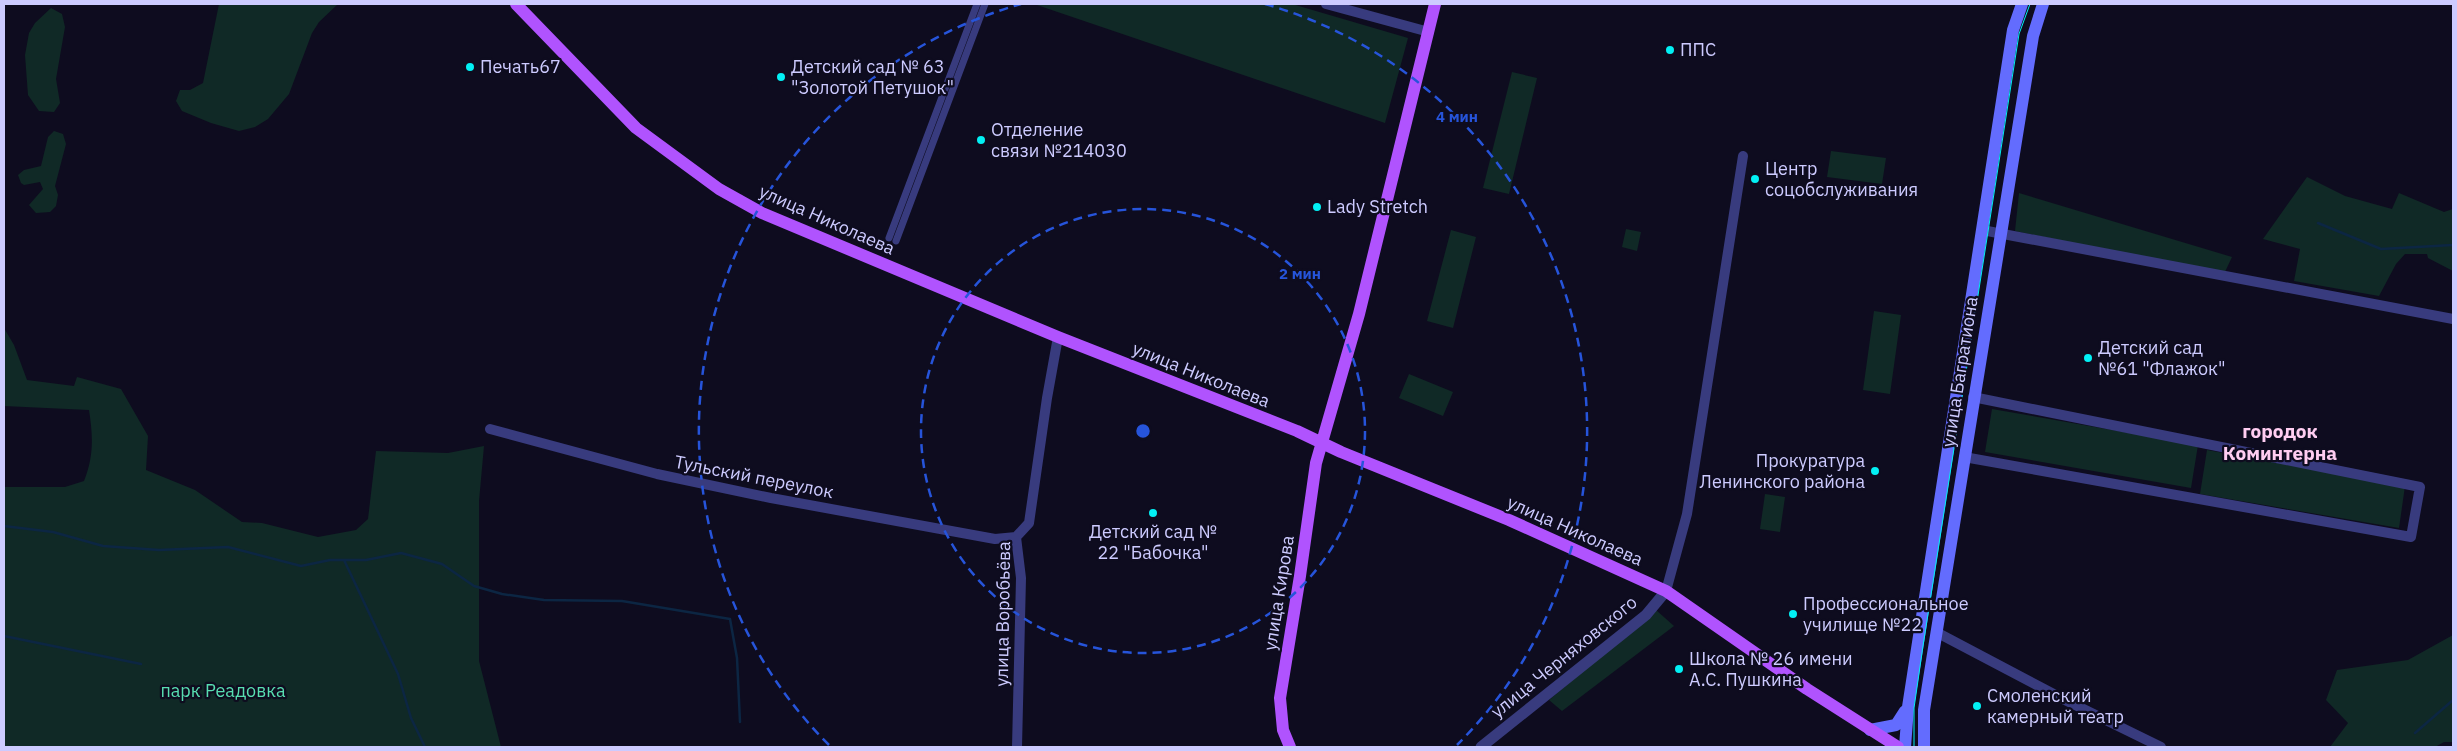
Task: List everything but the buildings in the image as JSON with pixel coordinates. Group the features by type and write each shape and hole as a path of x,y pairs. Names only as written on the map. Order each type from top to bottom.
{"main road":[{"name":"улица Николаева","path":"516,4 636,128 719,189 793,227 1058,337 1510,520 1666,591 1807,690 1870,730 1902,744"},
{"name":"улица Кирова","path":"1290,747 1283,730 1280,698 1316,463 1359,314 1435,4"},
{"name":"улица Багратиона","path":"1902,744 1927,595 2013,30 2022,4"},
{"name":"улица Багратиона","path":"1923,742 1924,710 1973,397 2032,36 2042,4"},
{"path":"1870,730 1896,725 1908,707"},
{"path":"1902,744 1923,742"}],"street":[{"path":"977,4 892,240 985,4"},
{"path":"1326,4 1429,32"},
{"path":"1666,591 1687,514 1743,156"},
{"path":"1982,230 2001,232 2453,319"},
{"name":"улица Воробьёва","path":"1017,747 1021,578 1016,537 1029,523 1058,337"},
{"path":"1964,457 2411,537 2420,487 1973,397"},
{"name":"Тульский переулок","path":"490,429 657,474 771,498 994,539 1016,537"},
{"name":"улица Черняховского","path":"1481,747 1646,614 1666,591"},
{"path":"1936,632 2065,700 2161,747"}],"green space":[{"path":"219,4 338,4 319,22 312,33 289,94 268,119 255,127 239,131 211,123 182,111 176,101 180,90 190,90 203,83"},
{"path":"1034,4 1292,4 1408,38 1385,123"},
{"path":"51,8 62,14 65,27 56,79 60,103 54,112 39,111 28,95 25,55 29,33 35,23"},
{"path":"1512,72 1537,78 1509,194 1483,188"},
{"path":"54,131 63,134 66,144 55,186 58,195 56,206 50,212 36,213 29,205 43,189 40,182 24,185 21,183 18,175 24,170 41,166 48,137"},
{"path":"1831,151 1886,158 1882,184 1827,177"},
{"path":"2307,177 2345,196 2392,209 2399,193 2444,212 2453,209 2453,271 2428,258 2427,254 2405,254 2396,264 2379,296 2294,281 2300,249 2263,239"},
{"path":"2019,193 2232,257 2224,274 2015,231"},
{"path":"1626,229 1641,232 1637,251 1622,247"},
{"path":"1451,230 1476,237 1453,328 1427,321"},
{"path":"1874,311 1901,315 1890,394 1863,390"},
{"name":"парк Реадовка","path":"4,328 14,345 27,380 74,386 77,377 121,389 148,436 146,470 195,490 242,522 262,523 318,537 356,530 368,519 376,451 448,453 484,446 479,501 479,661 501,747 4,747 4,487 65,487 84,481 90,463 92,437 89,410 4,406"},
{"path":"1409,374 1453,392 1443,416 1399,398"},
{"path":"1992,409 2198,445 2191,488 1985,452"},
{"path":"2207,450 2405,486 2399,528 2200,494"},
{"path":"1765,494 1785,497 1780,532 1760,529"},
{"path":"1656,610 1674,626 1562,711 1549,700"},
{"path":"2453,635 2453,742 2444,742 2435,747 2330,747 2348,723 2326,700 2337,670 2408,660"}],"waterway":[{"path":"2318,223 2381,249 2453,245"},
{"path":"4,526 53,532 103,546 159,550 228,547 301,566 330,560 366,560 401,553 442,564 474,586 502,594 544,600 622,601 730,619 737,658 740,722"},
{"path":"344,560 398,674 411,718 425,747"},
{"path":"4,636 141,664"},
{"path":"2415,733 2453,700"}],"tram line":[{"path":"1914,747 1914,708 1923,646 2019,34 2030,4"}],"place":[{"name":"ППС","path":"1670,50"},
{"name":"Печать67","path":"470,67"},
{"name":"Детский сад № 63 \"Золотой Петушок\"","path":"781,77"},
{"name":"Отделение связи №214030","path":"981,140"},
{"name":"Центр соцобслуживания","path":"1755,179"},
{"name":"Lady Stretch","path":"1317,207"},
{"name":"Детский сад №61 \"Флажок\"","path":"2088,358"},
{"name":"Прокуратура Ленинского района","path":"1875,471"},
{"name":"Детский сад № 22 \"Бабочка\"","path":"1153,513"},
{"name":"Профессиональное училище №22","path":"1793,614"},
{"name":"Школа № 26 имени А.С. Пушкина","path":"1679,669"},
{"name":"Смоленский камерный театр","path":"1977,706"}],"district":[{"name":"городок Коминтерна","path":"2280,442"}]}
